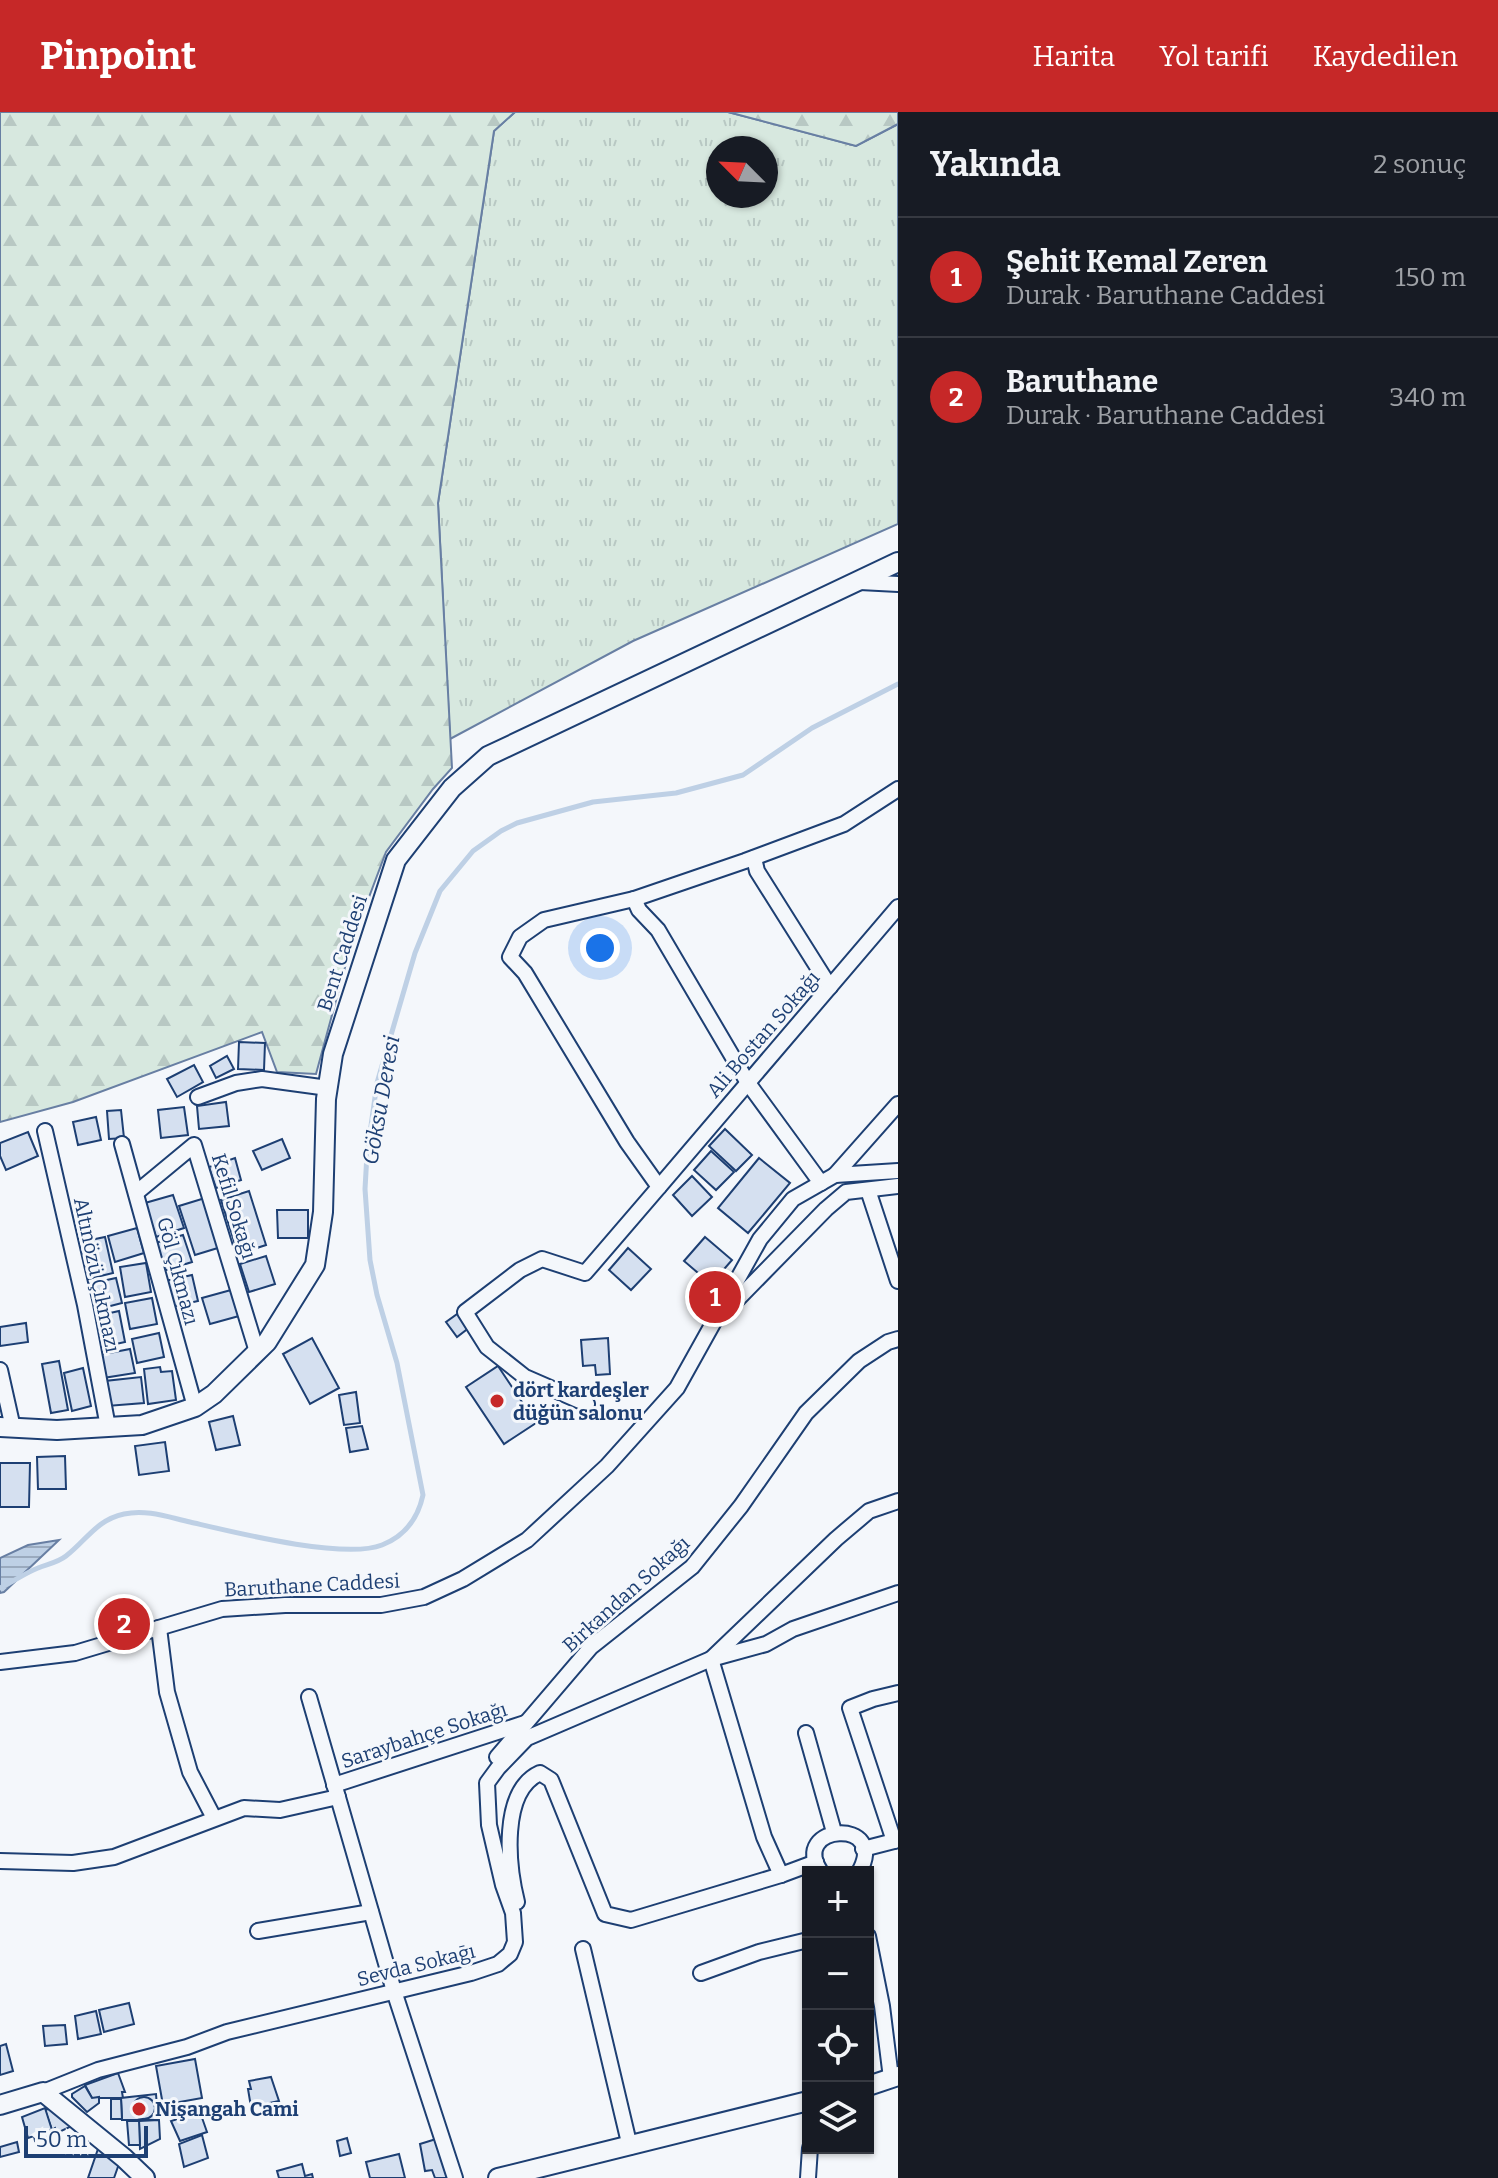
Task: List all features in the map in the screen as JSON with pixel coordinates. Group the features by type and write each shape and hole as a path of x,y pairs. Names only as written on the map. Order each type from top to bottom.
{"street":[{"name":"Bent Caddesi","path":"7,1428 57,1430 142,1425 195,1407 214,1394 267,1342 315,1265 323,1212 328,1088 333,1054 396,860 452,788 488,756 898,562"},
{"path":"856,581 898,584"},
{"path":"659,1187 627,1142 525,973 510,957 520,937 544,920 634,899 844,824 898,789"},
{"path":"754,858 757,871 830,987"},
{"path":"634,899 639,910 658,930 748,1083 821,1183"},
{"name":"Ali Bostan Sokağı","path":"587,1404 525,1377 487,1347 465,1312 520,1270 542,1259 585,1273 898,907"},
{"path":"198,1097 236,1083 262,1079 328,1088"},
{"path":"710,1328 760,1239 793,1199 835,1175 898,1104"},
{"name":"Altınözü Çıkmazı","path":"45,1131 85,1305 108,1427"},
{"name":"Göl Çıkmazı","path":"122,1144 195,1407"},
{"name":"Kefil Sokağı","path":"136,1193 194,1145 257,1352"},
{"path":"835,1175 898,1171"},
{"path":"710,1328 846,1192 898,1186"},
{"path":"868,1190 898,1281"},
{"name":"Baruthane Caddesi","path":"0,1662 75,1653 222,1609 285,1605 381,1605 424,1597 463,1579 527,1540 607,1466 677,1388 710,1328"},
{"name":"Birkandan Sokağı","path":"487,1783 491,1763 591,1647 692,1567 741,1506 806,1413 859,1361 898,1339"},
{"path":"0,1370 7,1428"},
{"path":"711,1659 869,1511 898,1501"},
{"path":"515,1940 513,1913 489,1825 487,1783 527,1738 711,1659 766,1644 793,1629 898,1593"},
{"path":"159,1628 171,1705 190,1772 214,1818"},
{"path":"711,1659 764,1837 781,1875"},
{"path":"863,1849 896,1840 850,1708 898,1693"},
{"path":"309,1697 394,1991 455,2178"},
{"name":"Saraybahçe Sokağı","path":"0,1861 73,1863 114,1857 244,1808 280,1810 526,1723"},
{"path":"806,1733 834,1832"},
{"path":"515,1940 519,1932 519,1916 511,1862 513,1811 518,1792 530,1777 540,1773 551,1780 605,1914 631,1920 802,1871"},
{"path":"819,1866 819,1843 834,1832 843,1831 855,1836 863,1849 862,1866"},
{"path":"258,1931 371,1912"},
{"path":"868,1938 895,2077 874,2084"},
{"name":"Sevda Sokaḡı","path":"43,2092 98,2070 187,2047 227,2032 471,1973 498,1964 510,1954 515,1940"},
{"path":"701,1973 759,1952 802,1941"},
{"path":"583,1949 630,2147"},
{"path":"0,2105 43,2092 145,2178"},
{"path":"498,2178 802,2103"},
{"path":"808,2178 810,2154"}],"green space":[{"path":"0,112 515,112 494,131 438,503 452,768 386,852 351,945 316,1074 277,1072 262,1032 73,1102 0,1122"},
{"path":"515,112 728,112 856,146 898,124 898,524 633,641 450,739 438,503 494,131"},
{"path":"728,112 898,112 898,124 856,146"}],"water":[{"path":"59,1540 0,1593 0,1558 28,1545"}],"building":[{"path":"239,1042 265,1043 264,1070 238,1069"},
{"path":"227,1056 234,1069 216,1078 210,1066"},
{"path":"194,1065 203,1082 177,1097 167,1079"},
{"path":"226,1102 229,1126 199,1129 197,1106"},
{"path":"184,1107 188,1135 161,1138 158,1110"},
{"path":"121,1110 124,1138 109,1139 107,1111"},
{"path":"96,1117 101,1140 78,1145 73,1122"},
{"path":"725,1129 752,1155 736,1171 709,1146"},
{"path":"28,1132 38,1156 6,1170 0,1156 0,1143"},
{"path":"282,1139 290,1158 262,1170 253,1151"},
{"path":"711,1151 734,1172 716,1190 694,1170"},
{"path":"235,1158 241,1180 216,1188 209,1167"},
{"path":"759,1158 790,1183 748,1233 718,1208"},
{"path":"692,1176 712,1197 692,1216 673,1195"},
{"path":"249,1191 266,1245 238,1254 221,1200"},
{"path":"173,1195 184,1228 156,1237 145,1203"},
{"path":"205,1198 221,1247 195,1255 179,1206"},
{"path":"277,1210 308,1210 308,1238 278,1238"},
{"path":"137,1228 144,1253 115,1262 108,1236"},
{"path":"183,1235 192,1262 163,1271 155,1243"},
{"path":"105,1237 113,1273 84,1280 76,1243"},
{"path":"705,1237 732,1260 711,1284 684,1261"},
{"path":"628,1248 651,1269 631,1290 609,1270"},
{"path":"266,1256 275,1284 249,1292 240,1264"},
{"path":"146,1263 151,1292 125,1297 120,1267"},
{"path":"192,1275 198,1301 171,1307 165,1281"},
{"path":"116,1278 122,1303 91,1311 84,1285"},
{"path":"231,1290 239,1316 210,1324 202,1298"},
{"path":"152,1298 157,1324 130,1329 125,1303"},
{"path":"119,1311 125,1342 98,1348 92,1317"},
{"path":"460,1312 470,1327 457,1337 446,1322"},
{"path":"26,1323 28,1342 0,1346 0,1327"},
{"path":"159,1333 164,1357 137,1363 132,1339"},
{"path":"312,1338 339,1388 310,1404 283,1354"},
{"path":"608,1338 610,1374 596,1375 595,1365 583,1366 581,1340"},
{"path":"130,1349 135,1373 103,1378 99,1355"},
{"path":"59,1361 68,1410 51,1413 42,1364"},
{"path":"498,1366 536,1423 504,1444 466,1387"},
{"path":"160,1367 161,1372 172,1371 176,1400 148,1404 144,1369"},
{"path":"83,1368 91,1406 72,1411 64,1373"},
{"path":"141,1377 144,1403 107,1406 105,1381"},
{"path":"356,1392 360,1423 344,1425 339,1395"},
{"path":"233,1416 240,1445 216,1450 209,1422"},
{"path":"362,1426 368,1449 350,1452 346,1428"},
{"path":"165,1442 169,1471 139,1475 135,1446"},
{"path":"65,1456 66,1489 38,1489 37,1457"},
{"path":"0,1463 30,1463 29,1507 0,1507"},
{"path":"129,2003 134,2024 104,2032 99,2010"},
{"path":"96,2011 101,2034 78,2039 75,2016"},
{"path":"65,2025 67,2044 45,2046 43,2026"},
{"path":"6,2044 13,2071 0,2075 0,2046"},
{"path":"195,2059 202,2098 163,2105 156,2066"},
{"path":"118,2073 125,2092 122,2092 123,2098 92,2098 85,2085"},
{"path":"271,2077 279,2101 251,2107 249,2081"},
{"path":"85,2086 92,2098 99,2097 99,2103 87,2112 72,2097"},
{"name":"Nişangah Cami","path":"156,2094 158,2120 122,2120 121,2098"},
{"path":"144,2097 152,2100 155,2108 152,2116 144,2119 136,2116 133,2108 136,2100"},
{"path":"111,2099 121,2099 122,2119 111,2119"},
{"path":"54,2107 74,2125 57,2133 55,2128 52,2130 45,2110"},
{"path":"45,2108 52,2130 49,2131 50,2136 35,2141 34,2136 28,2138 22,2117"},
{"path":"200,2112 207,2132 180,2141 171,2121"},
{"path":"159,2120 160,2139 140,2149 139,2121"},
{"path":"127,2121 139,2121 140,2145 129,2145"},
{"path":"202,2135 208,2158 184,2167 179,2144"},
{"path":"347,2138 351,2153 340,2156 337,2141"},
{"path":"436,2139 451,2178 435,2178 432,2170 425,2171 420,2144"},
{"path":"17,2142 19,2152 0,2157 0,2147"},
{"path":"99,2146 120,2161 114,2178 88,2178"},
{"path":"399,2154 405,2178 370,2178 366,2162"},
{"path":"302,2164 305,2176 312,2174 313,2178 279,2178 277,2171"}],"waterway":[{"name":"Göksu Deresi","path":"0,1588 63,1558 106,1521 124,1514 157,1514 288,1543 342,1549 382,1545 404,1531 414,1519 423,1495 397,1363 370,1260 365,1189 377,1083 415,953 440,891 473,851 517,823 593,802 676,793 743,775 812,728 898,684"}],"place":[{"name":"Şehit Kemal Zeren","path":"715,1297"},
{"name":"dört kardeşler düğün salonu","path":"497,1401"},
{"name":"Baruthane","path":"124,1624"},
{"name":"Nişangah Cami","path":"139,2109"}]}
